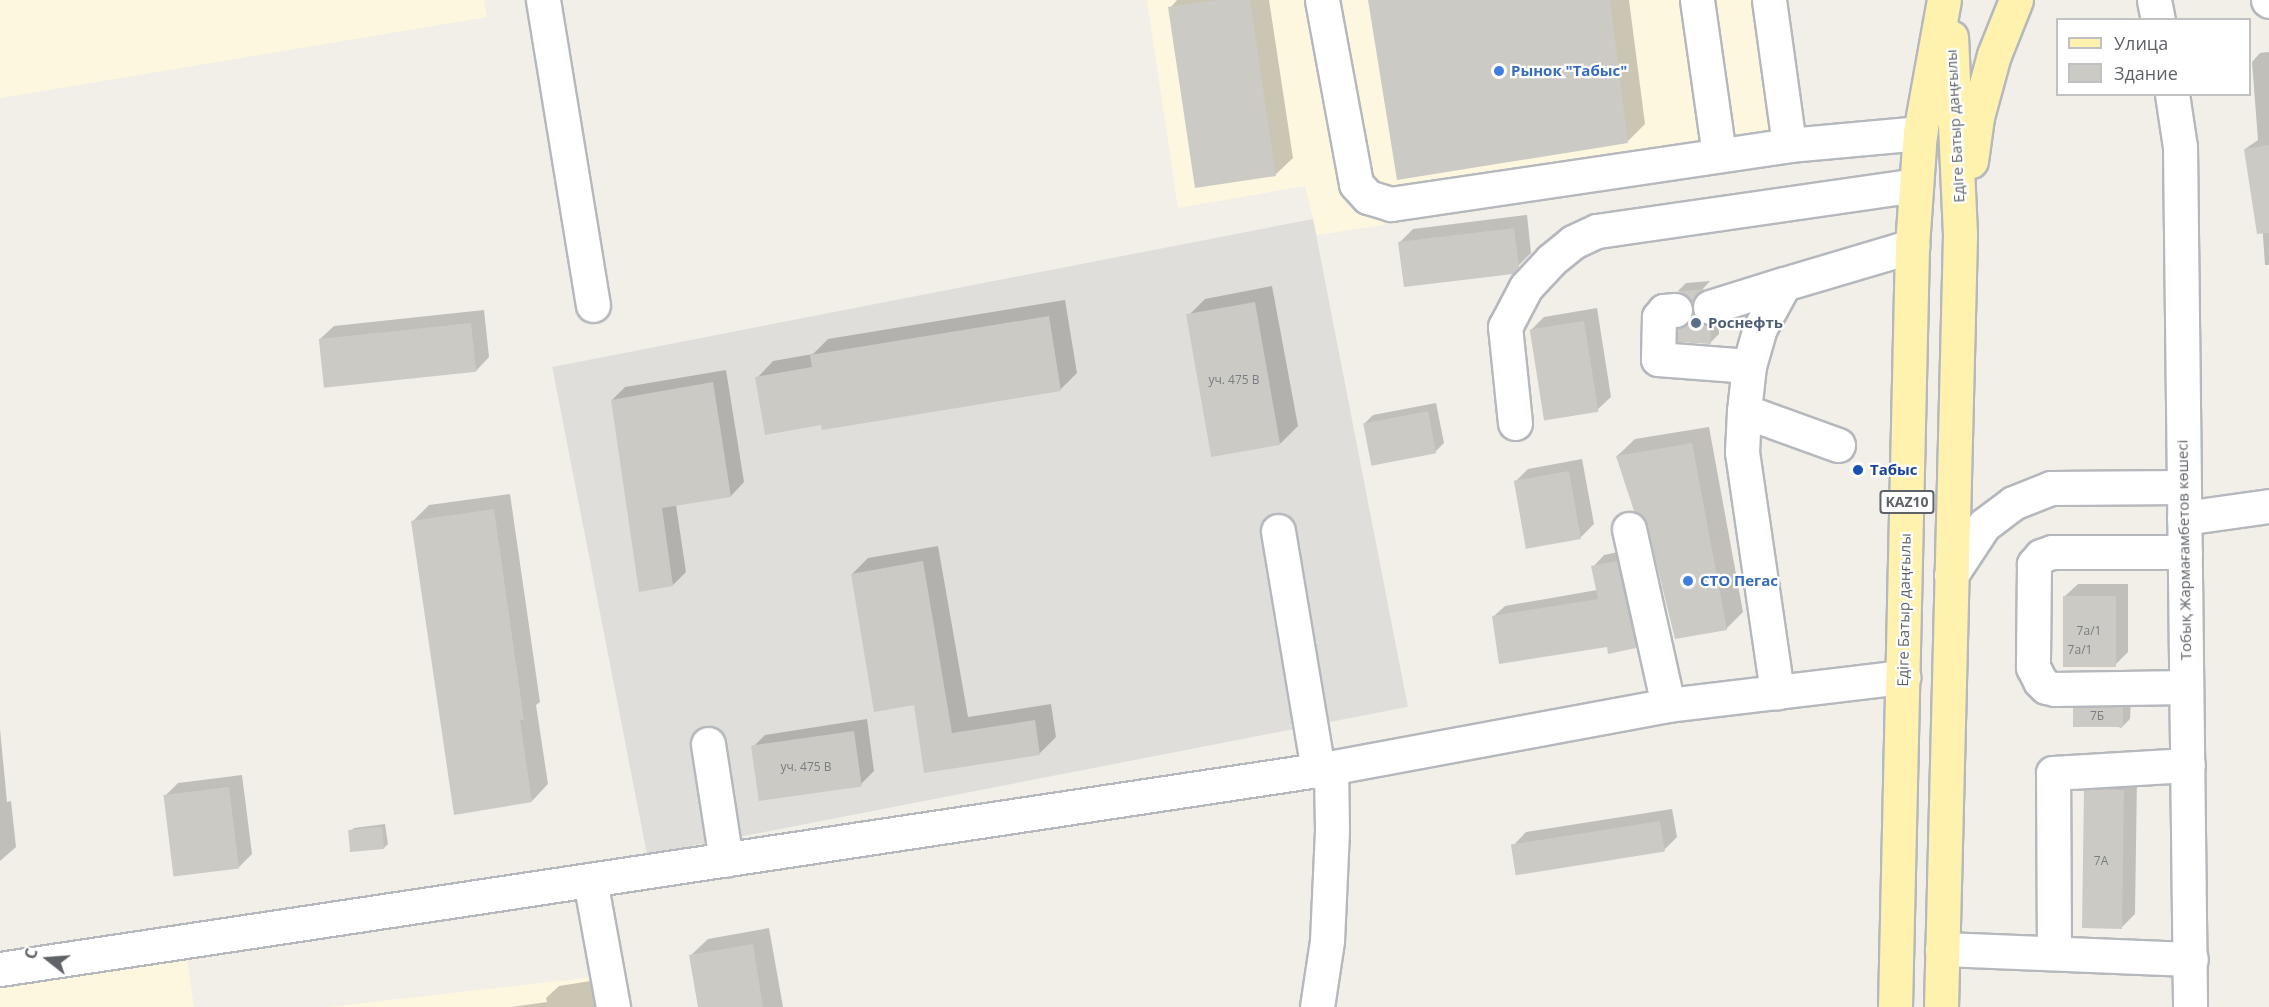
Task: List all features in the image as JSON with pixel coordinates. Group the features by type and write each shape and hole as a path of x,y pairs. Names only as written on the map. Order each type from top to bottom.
{"main road":[{"name":"Едіге Батыр даңғылы","path":"1895,1007 1912,246 1920,133 1944,0"},
{"name":"Едіге Батыр даңғылы","path":"1941,1007 1960,234 1949,0"},
{"name":"KAZ10","path":"1960,234 1977,117 1994,56 2016,0"}],"street":[{"path":"543,0 593,305"},
{"path":"1322,0 1356,184 1368,197 1391,204 1719,153 1920,133"},
{"path":"1697,0 1719,153"},
{"path":"1769,0 1789,145"},
{"path":"2154,0 2158,18"},
{"name":"Тобық Жармағамбетов көшесі","path":"2172,96 2180,147 2190,1007"},
{"path":"1515,423 1505,327 1526,287 1551,260 1573,242 1597,231 1916,185"},
{"path":"1710,307 1912,246"},
{"path":"1777,692 1742,452 1749,366 1759,330 1784,284"},
{"path":"1676,310 1664,311 1659,316 1658,359 1749,366"},
{"path":"1744,411 1838,445"},
{"path":"1951,575 1984,525 2013,503 2051,488 2183,502 2269,506"},
{"path":"1629,530 1668,705"},
{"path":"1278,531 1324,769 1332,830 1327,941 1317,1007"},
{"path":"2185,552 2052,552 2041,556 2034,564 2033,667 2046,687 2055,689 2186,687"},
{"path":"0,969 1324,769 1668,705 1903,677"},
{"path":"708,744 726,860"},
{"path":"2054,953 2054,773 2188,765"},
{"path":"590,880 613,1007"},
{"path":"1942,949 2191,959"}],"shaded area":[{"path":"0,0 484,0 487,17 0,98"},
{"path":"1147,0 1788,0 1811,160 1317,235 1305,186 1178,208"},
{"path":"1313,219 1408,707 647,855 552,367"},
{"path":"186,952 194,1007 0,1007 0,978"},
{"path":"604,976 607,1007 328,1007"}],"building":[{"path":"1216,0 1250,0 1276,176 1195,188 1168,7"},
{"name":"Рынок \"Табыс\"","path":"1368,0 1610,0 1628,143 1397,180"},
{"path":"2269,145 2269,233 2257,234 2244,149"},
{"path":"1514,228 1519,267 1513,274 1404,287 1398,242"},
{"path":"1704,289 1696,295 1692,303 1683,293 1675,292"},
{"path":"1255,302 1280,445 1211,457 1186,314"},
{"path":"1693,314 1698,321 1710,325 1711,344 1677,342 1677,328 1686,325"},
{"path":"1049,316 1061,391 822,430 821,425 765,435 755,377 812,367 810,355"},
{"path":"1584,321 1598,412 1544,420 1530,330"},
{"path":"471,323 476,372 324,388 319,339"},
{"path":"713,382 731,497 662,508 673,586 639,592 611,400"},
{"path":"1428,411 1436,453 1371,466 1363,424"},
{"path":"1692,443 1727,630 1675,639 1647,525 1642,516 1634,511 1616,456"},
{"path":"1569,471 1581,539 1526,549 1514,481"},
{"path":"494,509 524,720 520,720 532,802 454,815 411,521"},
{"path":"923,561 952,733 1035,720 1040,755 924,773 914,705 874,712 851,574"},
{"path":"1617,561 1636,648 1608,654 1607,647 1499,664 1492,616 1598,599 1591,566"},
{"path":"2063,596 2116,596 2116,667 2063,667"},
{"path":"2073,707 2123,707 2123,727 2073,727"},
{"path":"854,731 862,786 759,801 751,745"},
{"path":"229,787 239,868 173,876 163,795"},
{"path":"2084,790 2124,790 2122,929 2082,928"},
{"path":"1660,821 1665,852 1516,875 1511,845"},
{"path":"382,827 384,849 350,852 348,830"},
{"path":"753,944 763,1007 698,1007 689,955"}],"place":[{"name":"Рынок \"Табыс\"","path":"1499,71"},
{"name":"Роснефть","path":"1696,323"},
{"name":"Табыс","path":"1858,470"},
{"name":"СТО Пегас","path":"1688,581"}]}
